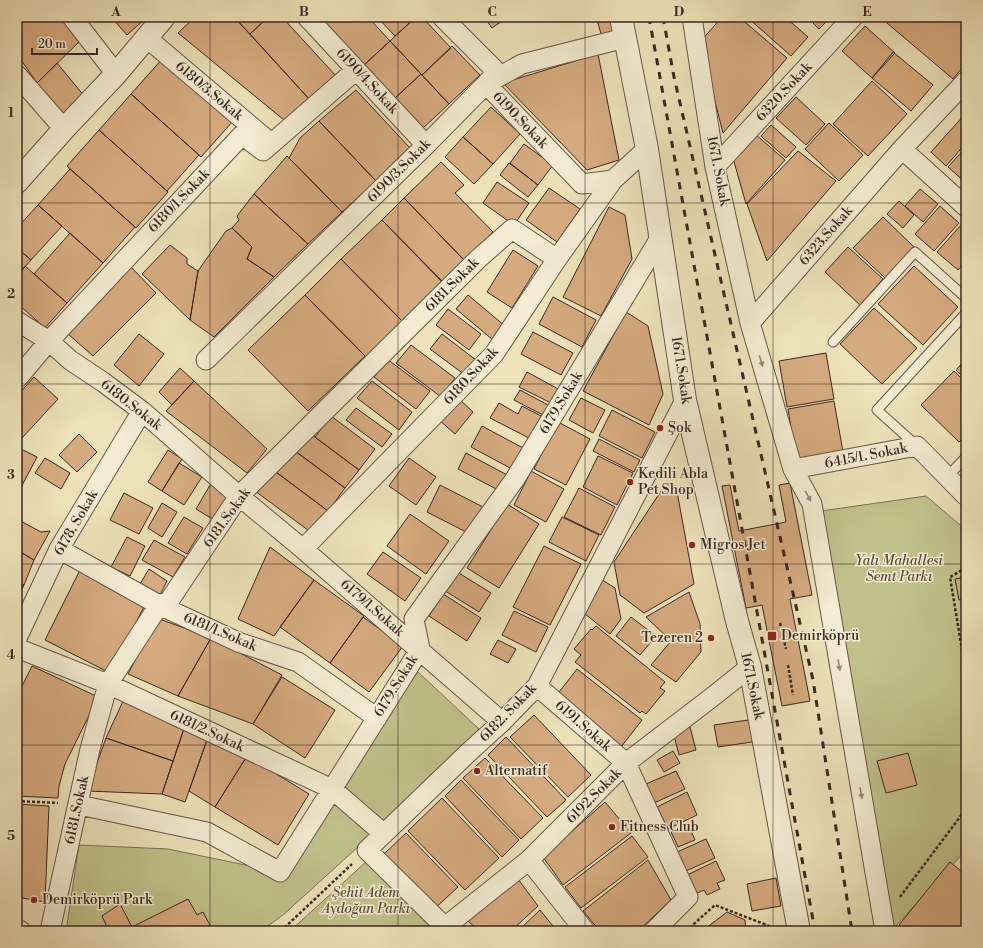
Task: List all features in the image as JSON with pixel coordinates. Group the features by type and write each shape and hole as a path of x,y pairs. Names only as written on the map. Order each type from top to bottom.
{"street":[{"path":"72,17 116,74"},
{"path":"17,182 116,74 164,17"},
{"name":"6190/4.Sokak","path":"307,17 426,145"},
{"name":"6190.Sokak","path":"442,17 496,72 486,84 582,184 612,180"},
{"name":"1671.Sokak","path":"621,17 647,149 685,400 735,614 750,667 799,931"},
{"name":"6320.Sokak","path":"715,166 853,17"},
{"name":"1671. Sokak","path":"693,18 715,166 750,323"},
{"name":"6180/3.Sokak","path":"147,38 272,143"},
{"name":"6190/3.Sokak","path":"206,360 426,145 486,84 522,64 625,38"},
{"path":"272,143 356,70"},
{"path":"17,75 64,129"},
{"name":"6323.Sokak","path":"750,323 902,149 965,84"},
{"name":"6180/1.Sokak","path":"17,379 49,341 242,135 264,151 272,143"},
{"name":"6180.Sokak","path":"303,549 494,354 612,180 647,149"},
{"path":"902,149 966,207"},
{"name":"6181.Sokak","path":"50,931 90,749 108,684 159,605 169,601 239,496 478,259 512,229 557,259"},
{"name":"6179.Sokak","path":"79,804 207,832 280,872 420,649 414,619 515,479 660,238"},
{"name":"6180.Sokak","path":"17,321 49,341 70,360 142,411 239,496"},
{"path":"750,323 793,469 812,504 887,927"},
{"name":"6182. Sokak","path":"367,850 502,722 537,686 685,400"},
{"name":"6178. Sokak","path":"17,638 59,549 142,411"},
{"name":"6415/1. Sokak","path":"793,469 917,446 966,496"},
{"name":"6179/1.Sokak","path":"239,496 420,649 502,722"},
{"name":"6181/1.Sokak","path":"59,549 159,605 238,642 298,662 376,718"},
{"name":"6181/2.Sokak","path":"17,648 108,684 332,789 384,834"},
{"name":"6192.Sokak","path":"446,930 530,860 626,763 750,667"},
{"name":"6191.Sokak","path":"537,686 626,763 688,897 654,931"},
{"path":"367,850 446,930"},
{"path":"530,860 585,931"},
{"path":"17,929 21,931"}],"lane":[{"path":"833,342 915,252 966,298"},
{"path":"917,446 877,410 966,313"},
{"path":"947,477 966,457"}],"path":[{"path":"966,568 950,577 966,674"},
{"path":"780,623 786,649"},
{"path":"788,665 793,695"},
{"path":"17,801 79,804"},
{"path":"887,927 966,809"},
{"path":"281,931 367,850"},
{"path":"686,931 715,905 782,931"}],"green space":[{"name":"Yalı Mahallesi Semt Parkı","path":"926,496 966,530 966,850 892,930 821,511"},
{"path":"418,672 479,729 390,818 283,915 261,931 66,931 79,845 168,849 255,867 280,861 344,759"},
{"name":"Şehit Adem Aydoğan Parkı","path":"367,861 437,931 290,931"}],"building":[{"path":"18,17 67,17 83,38 37,83 17,54"},
{"path":"111,17 147,17 127,35"},
{"path":"195,17 234,17 310,100 284,120 178,33"},
{"path":"234,17 268,17 250,34"},
{"path":"268,17 282,17 336,76 310,100 250,34"},
{"path":"328,17 368,17 390,41 363,66 322,22"},
{"path":"377,17 416,17 395,36"},
{"path":"416,17 422,17 451,48 422,75 390,41"},
{"path":"484,17 508,17 492,28"},
{"path":"596,17 619,17 623,31 602,37"},
{"path":"722,17 739,17 787,58 723,133 700,42"},
{"path":"747,17 785,17 808,37 791,56"},
{"path":"807,17 831,17 819,29"},
{"path":"892,17 966,17 966,63 953,79 887,23"},
{"path":"865,26 895,53 872,78 842,51"},
{"path":"390,41 421,74 394,99 363,66"},
{"path":"452,46 480,75 449,104 422,75"},
{"path":"893,52 933,85 911,111 872,78"},
{"path":"598,54 619,160 587,170 503,83"},
{"path":"163,58 233,121 201,157 131,94"},
{"path":"57,63 85,97 65,120 37,83"},
{"path":"421,74 449,104 422,129 394,99"},
{"path":"872,81 907,114 868,156 833,124"},
{"path":"356,90 410,148 376,181 319,121"},
{"path":"131,94 199,155 167,191 99,130"},
{"path":"796,97 825,124 806,145 776,118"},
{"path":"491,107 520,134 493,164 463,137"},
{"path":"966,113 966,143 946,166 931,152"},
{"path":"319,121 376,181 342,212 289,158 300,138"},
{"path":"829,123 863,155 839,181 805,149"},
{"path":"771,125 796,147 786,158 761,136"},
{"path":"99,130 168,192 136,228 67,166"},
{"path":"754,133 785,160 746,204 733,158"},
{"path":"463,137 493,164 474,184 445,157"},
{"path":"524,144 553,165 538,185 510,163"},
{"path":"966,147 966,183 948,167"},
{"path":"798,151 836,181 767,261 747,204"},
{"path":"287,156 342,212 308,244 254,194"},
{"path":"441,162 464,185 455,193 493,232 464,260 404,198"},
{"path":"509,163 538,185 528,197 500,175"},
{"path":"70,169 135,227 103,263 38,205"},
{"path":"497,182 529,203 514,225 483,203"},
{"path":"549,188 580,209 557,242 526,220"},
{"path":"920,189 938,204 923,222 905,206"},
{"path":"254,194 308,244 274,277 247,259 252,247 232,228 239,220 237,216"},
{"path":"404,198 465,261 443,283 382,220"},
{"path":"899,201 914,215 903,228 887,214"},
{"path":"38,205 62,226 31,260 17,248 17,228"},
{"path":"940,206 959,223 934,251 915,234"},
{"path":"609,207 625,215 632,259 601,316 563,297"},
{"path":"883,217 914,247 885,278 853,248"},
{"path":"382,220 443,282 403,322 341,259"},
{"path":"961,225 966,229 966,261 958,270 937,252"},
{"path":"232,228 252,247 247,259 274,277 214,337 190,320 198,271 226,231"},
{"path":"70,233 103,263 67,303 34,274"},
{"path":"170,245 187,258 187,264 198,271 190,320 142,274"},
{"path":"848,247 883,279 860,305 825,272"},
{"path":"17,248 31,260 17,276"},
{"path":"513,250 538,266 512,308 487,292"},
{"path":"341,259 402,321 366,357 305,295"},
{"path":"129,265 156,293 93,356 68,334"},
{"path":"25,266 67,303 45,328 17,303 17,276"},
{"path":"914,266 958,307 923,345 878,304"},
{"path":"305,295 365,356 308,411 248,350"},
{"path":"468,295 505,326 493,340 456,309"},
{"path":"553,297 596,320 582,347 539,324"},
{"path":"874,308 917,348 882,384 840,344"},
{"path":"448,309 481,334 469,350 436,325"},
{"path":"626,312 648,326 663,394 649,425 583,391"},
{"path":"533,332 573,353 561,375 521,354"},
{"path":"139,334 164,354 139,386 114,365"},
{"path":"442,334 476,360 465,375 430,349"},
{"path":"411,345 455,378 441,397 396,363"},
{"path":"826,353 834,399 787,407 779,361"},
{"path":"387,359 430,391 416,409 374,377"},
{"path":"966,359 966,380 956,370"},
{"path":"180,368 194,381 172,405 159,392"},
{"path":"954,371 966,383 966,435 959,442 921,405"},
{"path":"527,372 562,391 555,405 519,387"},
{"path":"34,377 58,399 22,438 17,433 17,396"},
{"path":"194,381 267,449 247,473 166,411"},
{"path":"372,381 412,412 399,430 357,398"},
{"path":"520,390 550,406 545,416 514,400"},
{"path":"456,396 473,412 455,434 437,418"},
{"path":"581,398 605,410 593,433 569,420"},
{"path":"834,401 843,452 796,460 788,409"},
{"path":"499,403 518,414 522,406 543,417 531,439 490,418"},
{"path":"356,408 392,434 382,447 346,420"},
{"path":"612,410 655,432 642,458 599,436"},
{"path":"331,416 375,449 359,470 315,437"},
{"path":"558,422 590,439 566,485 534,469"},
{"path":"482,426 523,448 512,469 471,447"},
{"path":"308,432 359,470 345,488 294,450"},
{"path":"79,434 97,452 77,472 59,455"},
{"path":"599,439 640,460 634,472 593,451"},
{"path":"17,447 37,457 17,495"},
{"path":"292,449 345,488 328,511 276,472"},
{"path":"168,450 182,459 162,491 148,482"},
{"path":"466,453 509,476 500,491 458,469"},
{"path":"598,456 633,473 617,505 583,487"},
{"path":"45,458 70,473 61,489 35,473"},
{"path":"409,458 436,477 416,505 389,486"},
{"path":"179,463 202,477 184,505 162,491"},
{"path":"272,469 328,511 312,533 255,491"},
{"path":"531,471 564,489 546,522 514,505"},
{"path":"213,480 232,492 214,520 196,509"},
{"path":"790,483 812,595 790,599 810,701 782,706 762,605 746,608 722,486 730,485 739,531 786,522 779,485"},
{"path":"440,485 483,507 470,534 427,512"},
{"path":"676,486 694,584 644,613 620,595 614,562 663,488"},
{"path":"579,488 615,507 601,535 564,517"},
{"path":"124,493 153,508 139,534 110,520"},
{"path":"162,503 177,512 162,537 148,528"},
{"path":"507,504 539,524 499,588 467,568"},
{"path":"410,514 449,541 426,574 387,546"},
{"path":"184,517 203,528 187,554 168,543"},
{"path":"562,517 599,535 586,561 549,542"},
{"path":"17,519 41,532 50,531 34,560 17,550"},
{"path":"127,537 145,546 130,576 111,567"},
{"path":"154,540 185,557 173,577 142,560"},
{"path":"544,546 581,564 550,625 513,607"},
{"path":"270,547 314,580 274,636 238,619"},
{"path":"17,550 34,560 24,585 17,582"},
{"path":"383,552 421,578 405,601 367,574"},
{"path":"149,569 167,581 160,595 140,584"},
{"path":"80,570 146,603 110,673 45,640"},
{"path":"454,570 491,593 479,612 442,589"},
{"path":"596,576 615,588 621,619 610,634 579,609"},
{"path":"966,577 966,599 959,600 955,579"},
{"path":"314,580 364,616 330,663 280,627"},
{"path":"17,582 24,585 17,600"},
{"path":"689,592 700,624 701,652 676,682 651,665 671,641 646,617"},
{"path":"443,594 481,618 467,641 429,616"},
{"path":"514,611 548,627 536,652 502,635"},
{"path":"363,617 403,646 369,692 330,663"},
{"path":"631,617 656,636 640,655 616,636"},
{"path":"157,618 211,638 178,696 128,674"},
{"path":"596,626 665,682 660,688 665,691 646,714 642,711 640,713 575,662 581,655 574,649 591,629 592,630"},
{"path":"211,638 282,675 253,724 178,696"},
{"path":"498,640 516,649 508,663 490,654"},
{"path":"32,666 98,697 65,764 59,786 58,798 17,796 17,696"},
{"path":"577,669 642,720 621,747 556,696"},
{"path":"282,677 335,710 305,758 253,724"},
{"path":"124,699 184,728 173,761 106,738"},
{"path":"534,715 591,775 568,797 510,737"},
{"path":"755,719 759,741 718,747 714,725"},
{"path":"690,727 696,750 679,755 673,732"},
{"path":"184,729 208,737 185,802 162,794"},
{"path":"208,737 247,756 215,807 189,791"},
{"path":"506,737 566,800 547,817 488,755"},
{"path":"106,738 173,761 162,794 87,791"},
{"path":"673,751 680,763 664,772 657,760"},
{"path":"908,753 917,785 886,793 877,761"},
{"path":"247,756 309,794 278,845 215,807"},
{"path":"485,758 543,818 521,839 463,778"},
{"path":"676,771 685,789 654,803 646,784"},
{"path":"461,780 519,840 502,857 445,796"},
{"path":"687,792 697,815 668,829 657,807"},
{"path":"442,798 499,858 465,890 408,831"},
{"path":"605,802 631,833 563,885 543,857"},
{"path":"17,804 49,806 45,902 17,897"},
{"path":"688,824 695,840 678,847 671,832"},
{"path":"406,833 458,887 433,910 382,856"},
{"path":"632,836 648,857 581,908 565,887"},
{"path":"706,839 715,858 686,871 677,852"},
{"path":"648,860 671,900 638,931 600,931 583,911"},
{"path":"716,861 725,880 717,883 720,889 707,895 704,890 693,895 685,876"},
{"path":"950,862 966,875 966,931 907,931 899,925"},
{"path":"776,878 781,906 752,911 747,884"},
{"path":"518,879 538,906 511,931 479,931 468,921"},
{"path":"188,899 197,915 203,912 213,931 109,931 102,916 120,904 132,927"},
{"path":"540,910 557,931 518,931"},
{"path":"727,912 745,920 746,931 702,931"}],"railway":[{"path":"649,17 815,931"},
{"path":"663,17 674,77 813,680 852,931"}],"place":[{"name":"Şok","path":"660,428"},
{"name":"Kedili Abla Pet Shop","path":"630,482"},
{"name":"Migros Jet","path":"692,545"},
{"name":"Demirköprü","path":"772,636"},
{"name":"Tezeren 2","path":"711,638"},
{"name":"Alternatif","path":"477,771"},
{"name":"Fitness Club","path":"612,827"},
{"name":"Demirköprü Park","path":"34,900"}]}
